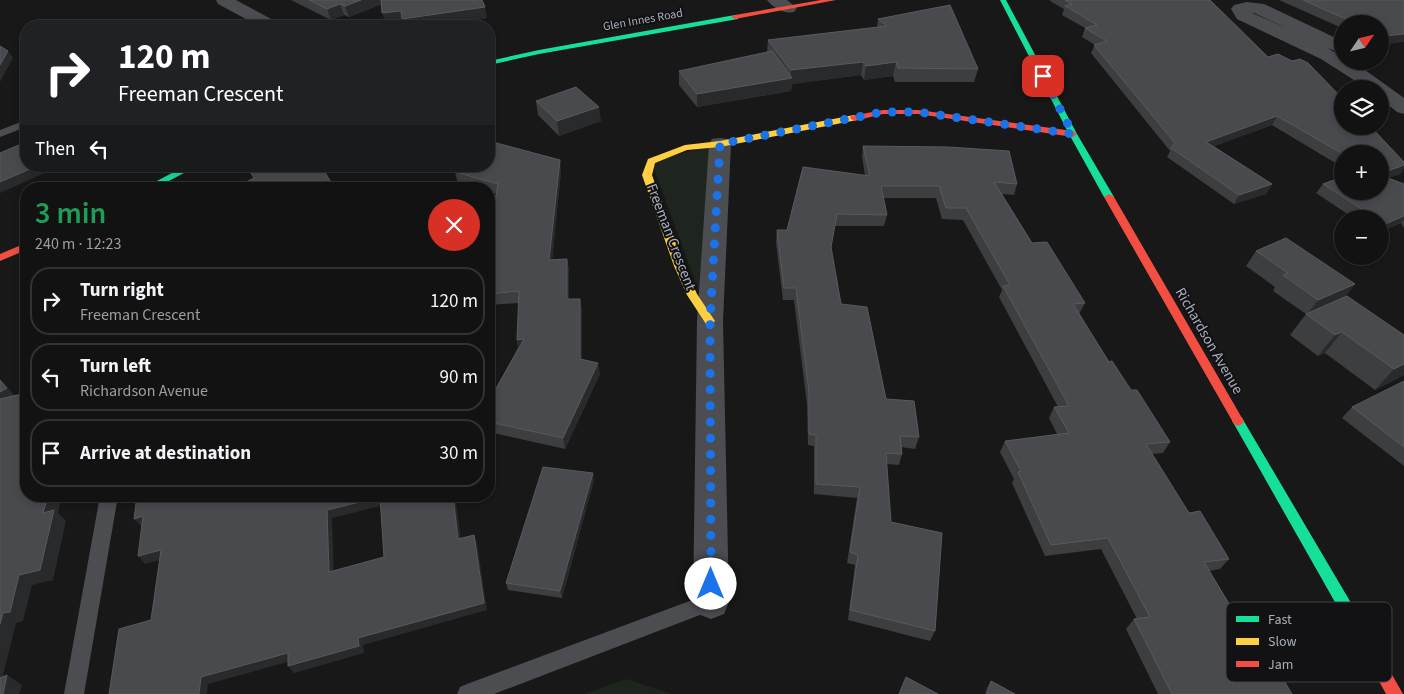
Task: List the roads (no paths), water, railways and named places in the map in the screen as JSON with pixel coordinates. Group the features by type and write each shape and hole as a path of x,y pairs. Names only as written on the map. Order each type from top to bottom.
{"street":[{"path":"224,0 259,20"},
{"name":"Glen Innes Road","path":"495,62 781,4 833,0"},
{"name":"Richardson Avenue","path":"1003,0 1073,134 1341,602"},
{"path":"1329,46 1362,74 1401,96"},
{"path":"1383,70 1401,96"},
{"name":"Freeman Crescent","path":"710,321 692,295 679,266 647,175 651,161 667,153 685,148 720,144 883,112 918,112 1073,134"},
{"name":"Freeman Crescent","path":"711,602 710,321 720,144"},
{"path":"160,182 181,172"},
{"path":"0,258 20,249"},
{"name":"Richardson Avenue","path":"1387,682 1394,694"}],"lane":[{"path":"0,134 20,126"},
{"path":"74,694 108,502"},
{"path":"471,693 711,602"}]}
